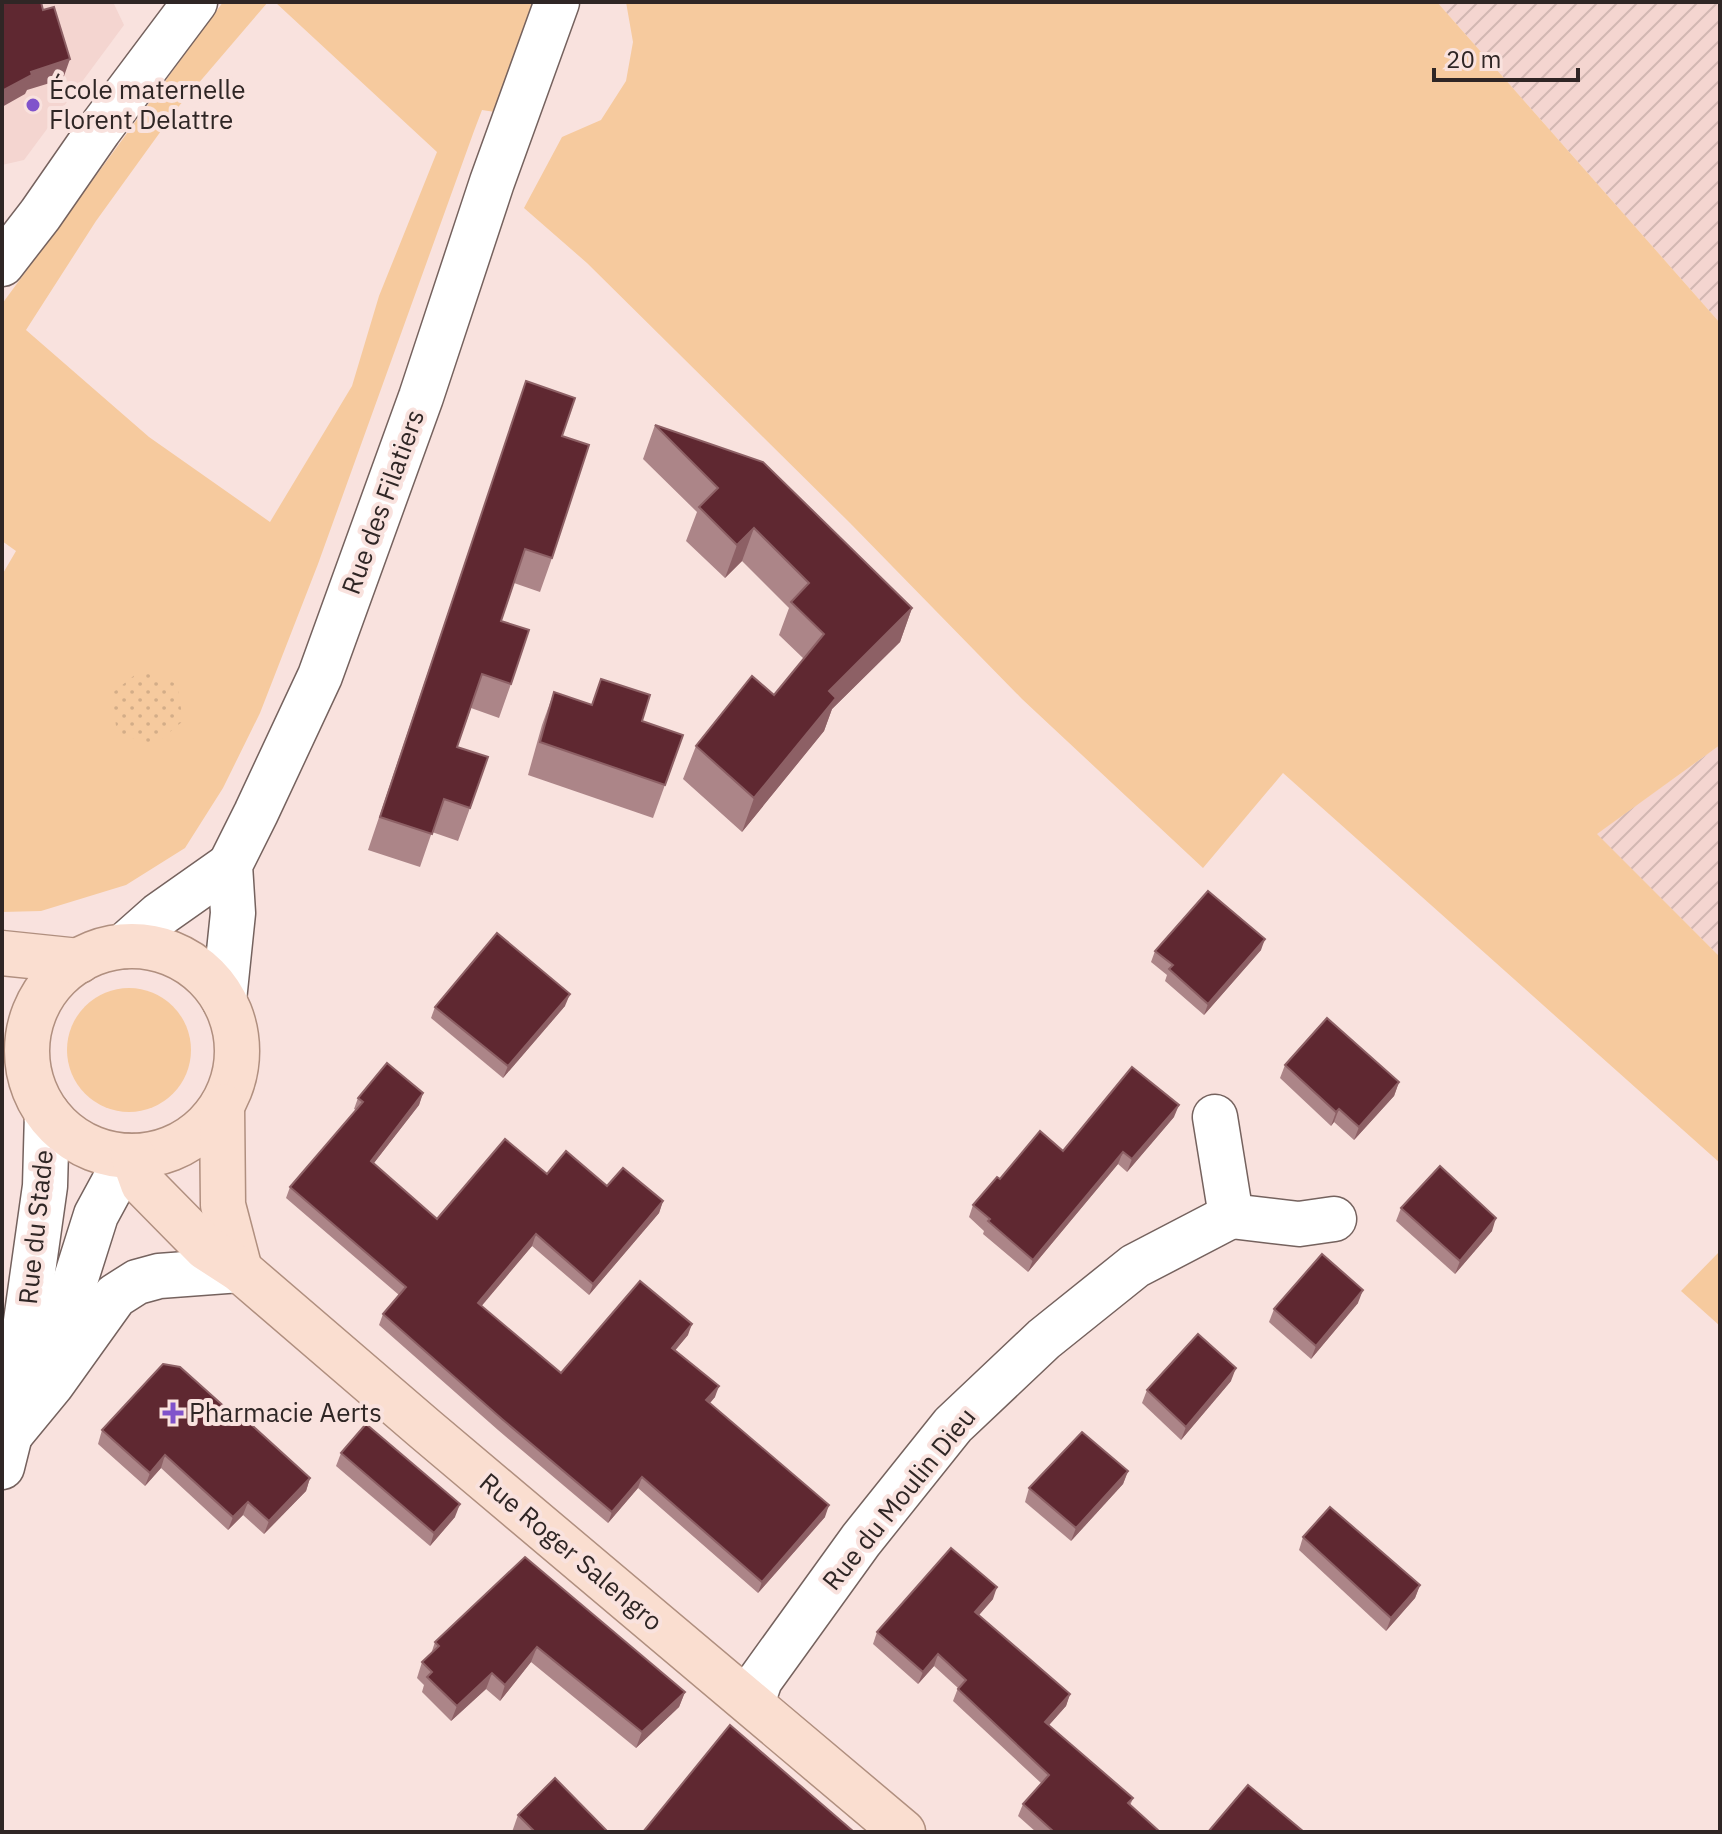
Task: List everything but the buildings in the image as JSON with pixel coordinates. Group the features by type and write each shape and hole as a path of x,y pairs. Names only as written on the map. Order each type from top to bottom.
{"main road":[{"path":"124,946 144,946 163,951 182,958 206,976 224,1000 233,1020 237,1042 237,1065 231,1086 222,1106 205,1127 184,1143 159,1152 131,1156 105,1152 83,1144 62,1129 47,1113 36,1094 14,1040 30,1023 41,998 57,976 100,951 124,946"},
{"path":"2,953 79,961"},
{"path":"222,1106 223,1205 240,1270"},
{"name":"Rue Roger Salengro","path":"131,1156 143,1184 206,1248 240,1270 903,1832"}],"street":[{"name":"Rue des Filatiers","path":"230,865 320,676 421,397 492,182 557,2"},
{"path":"2,264 189,5"},
{"path":"124,946 159,915 230,865"},
{"path":"224,1000 233,913 230,865"},
{"name":"Rue du Stade","path":"6,1451 45,1186 47,1113"},
{"path":"1215,1117 1231,1216 1299,1224 1334,1219"},
{"name":"Rue du Stade","path":"52,1384 71,1294 96,1215 131,1156"},
{"name":"Rue du Moulin Dieu","path":"752,1703 760,1680 861,1540 953,1425 1044,1339 1135,1266 1231,1216"},
{"name":"Rue du Stade","path":"6,1451 115,1296 137,1282 159,1276 240,1270"}],"shaded area":[{"name":"École maternelle Florent Delattre","path":"2,2 113,2 124,25 24,160 2,165"},
{"path":"223,2 268,2 179,106 96,221 26,330 149,437 270,522 352,386 379,296 437,152 275,2 536,2 495,112 482,110 318,564 260,713 223,788 185,848 126,885 41,911 2,912 2,575 16,551 2,541 2,304"},
{"path":"626,2 1437,2 1720,323 1720,745 1597,834 1720,957 1720,1163 1283,773 1203,868 1022,699 850,523 587,263 524,208 562,137 601,120 626,81 633,42"},
{"path":"1437,2 1720,2 1720,323"},
{"path":"141,670 177,684 183,721 153,746 117,732 111,694"},
{"path":"1720,745 1720,957 1596,834"},
{"path":"129,988 153,992 173,1006 187,1026 191,1050 187,1074 173,1094 153,1108 129,1112 105,1108 85,1094 71,1074 67,1050 71,1026 85,1006 105,992"},
{"path":"1720,1251 1720,1326 1681,1291"}],"place":[{"name":"École maternelle Florent Delattre","path":"33,105"},
{"name":"Pharmacie Aerts","path":"173,1413"}]}
